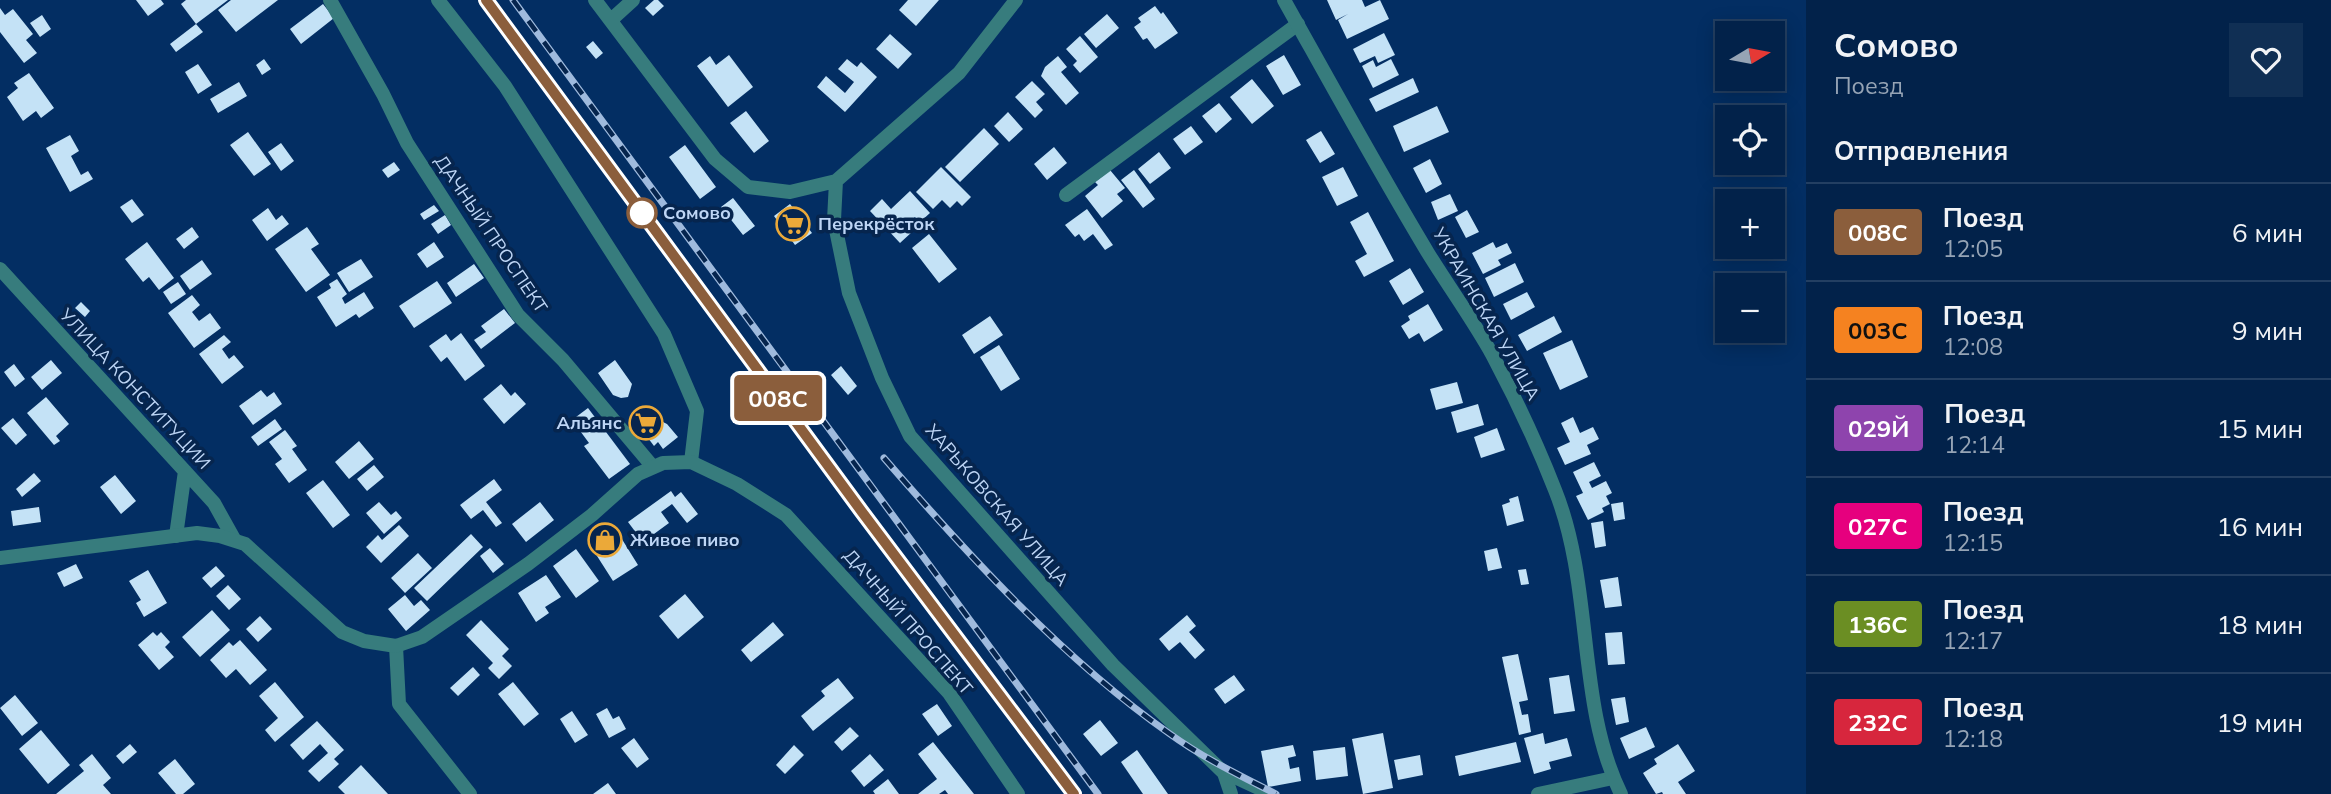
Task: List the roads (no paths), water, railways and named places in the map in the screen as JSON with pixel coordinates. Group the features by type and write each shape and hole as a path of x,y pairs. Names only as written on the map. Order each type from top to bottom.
{"street":[{"name":"ДАЧНЫЙ ПРОСПЕКТ","path":"330,0 407,143 518,315 563,360 653,467"},
{"path":"0,558 197,533 234,540 245,544 342,632 364,641 396,646 422,638 464,609 592,515 638,474 663,463 691,462 697,411 664,334 505,86 438,0"},
{"path":"595,0 715,159 748,187 790,192 836,181 959,72 1016,0"},
{"path":"611,20 633,0"},
{"name":"УКРАИНСКАЯ УЛИЦА","path":"1284,0 1429,254 1492,355 1520,408 1556,492 1576,567 1600,740 1621,794"},
{"path":"1066,195 1298,24"},
{"name":"ХАРЬКОВСКАЯ УЛИЦА","path":"836,181 834,220 849,293 882,378 910,436 1113,665 1224,773 1231,794"},
{"name":"УЛИЦА КОНСТИТУЦИИ","path":"0,270 214,503 234,540"},
{"name":"ДАЧНЫЙ ПРОСПЕКТ","path":"691,462 737,484 786,515 949,693 1018,794"},
{"path":"176,536 185,471"},
{"path":"396,646 399,704 470,794"},
{"path":"1224,773 1269,794"},
{"path":"1538,794 1613,778"}],"railway":[{"path":"486,0 862,512 1074,794"},
{"path":"513,0 1098,794"},
{"path":"884,458 984,569 1092,673 1130,705 1183,743 1276,794"}],"train":[{"name":"008С","path":"486,0 862,512 1074,794"}],"place":[{"name":"Сомово","path":"642,213"},
{"name":"Перекрёсток","path":"793,224"},
{"name":"Альянс","path":"646,423"},
{"name":"Живое пиво","path":"605,540"}]}
